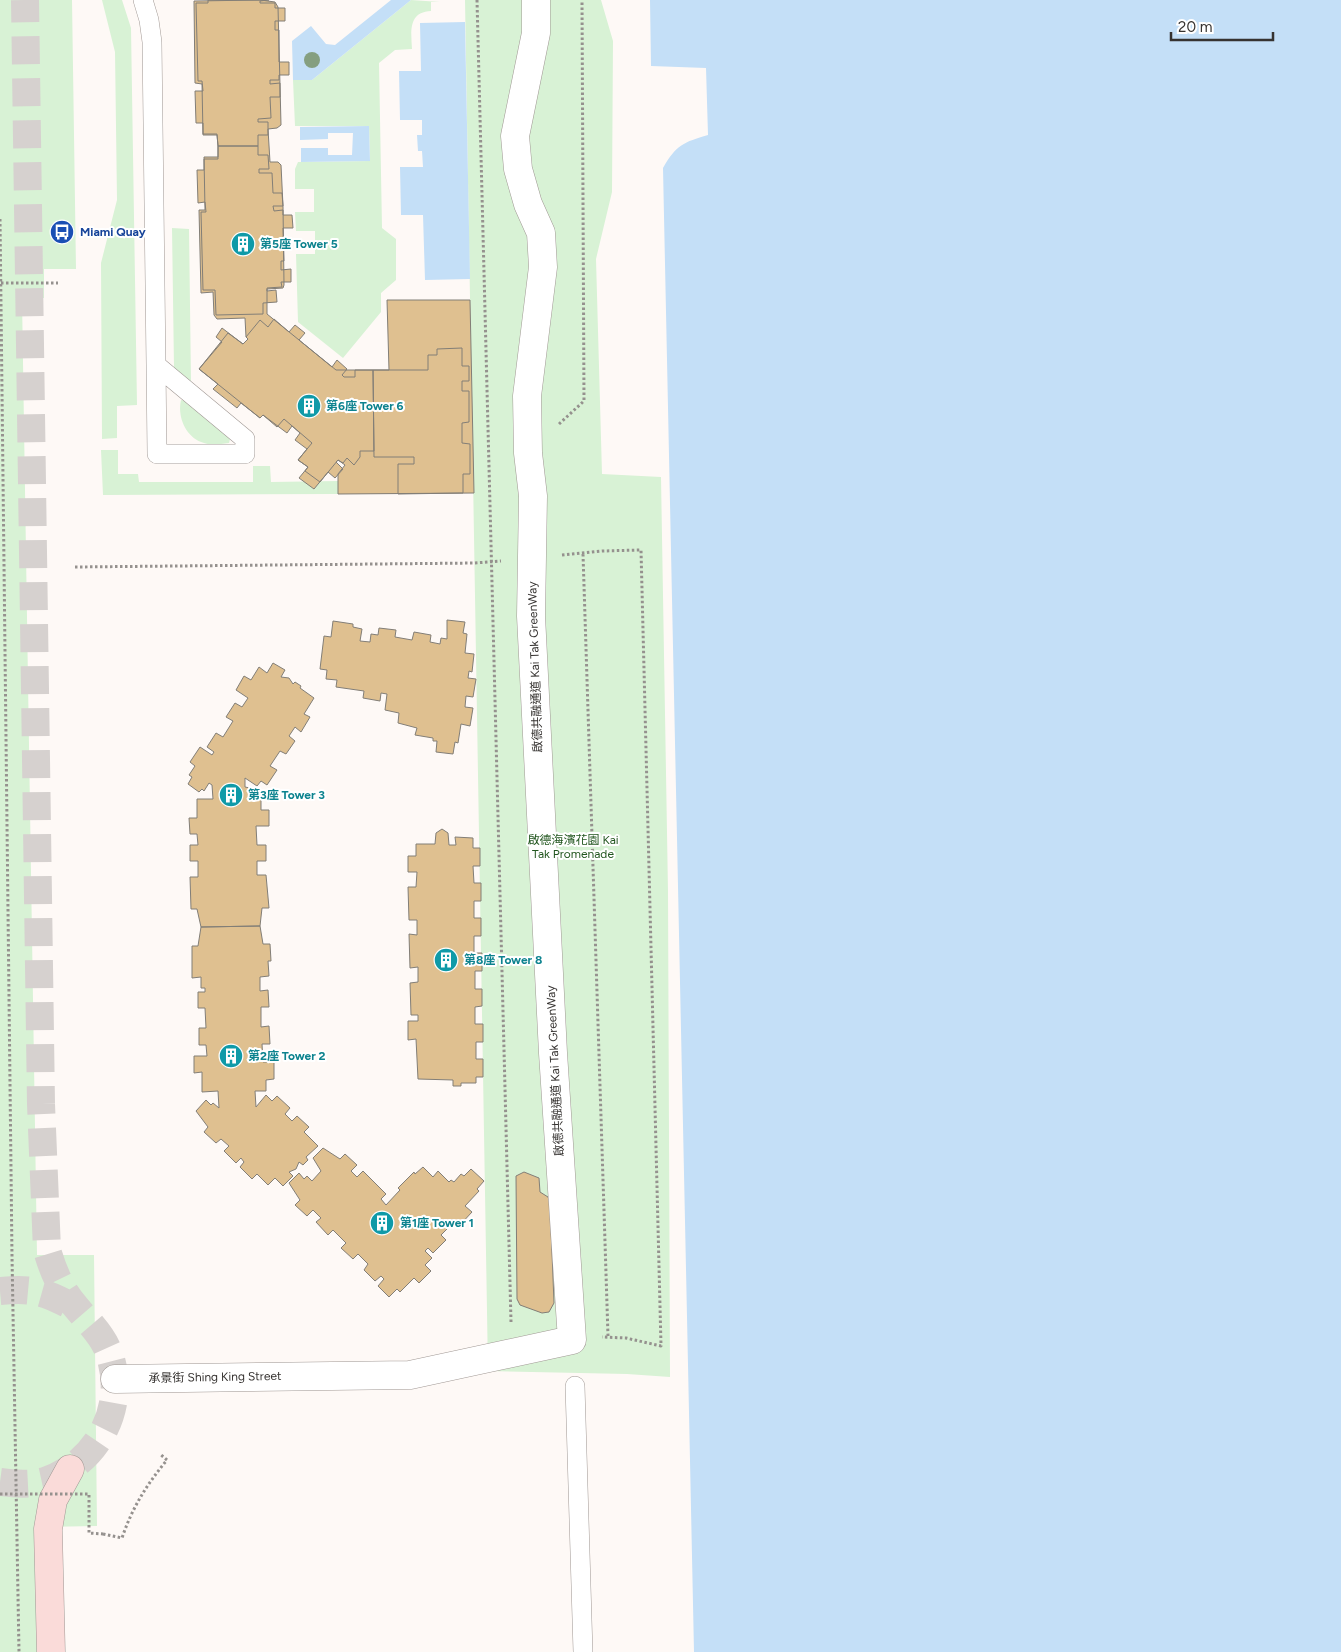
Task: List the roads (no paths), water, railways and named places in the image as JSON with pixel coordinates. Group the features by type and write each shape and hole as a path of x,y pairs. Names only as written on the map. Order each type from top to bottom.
{"street":[{"name":"啟德共融通道 Kai Tak GreenWay","path":"536,0 536,34 516,136 518,169 528,204 541,233 543,267 526,396 532,496 531,616 553,1053 572,1340"},
{"name":"承景街 Shing King Street","path":"115,1378 410,1375 572,1340"},
{"path":"51,1652 48,1529 53,1500 70,1469"}],"lane":[{"path":"143,0 149,20 152,42 157,454 245,454 245,439 156,365"},
{"path":"576,1386 582,1652"}],"water":[{"path":"391,0 411,0 312,80 293,80 292,41 311,26 326,44 335,45"},
{"path":"650,0 1341,0 1341,1652 694,1652 663,168 672,154 681,146 708,135 706,68 651,66"},
{"path":"465,22 470,279 425,280 423,215 401,215 400,167 423,167 422,151 418,151 417,135 422,135 422,120 400,120 399,71 421,71 420,23"},
{"path":"369,126 370,161 301,162 301,148 328,148 328,155 352,155 353,133 328,133 328,139 300,140 300,127"}],"tunnel":[{"path":"0,1482 22,1484 45,1481 63,1473 79,1462 103,1432 114,1396 114,1376 110,1356 104,1342 66,1294 55,1273 47,1250 41,1104 25,0"},
{"path":"0,1291 22,1290 39,1292 75,1308"}],"place":[{"name":"Miami Quay","path":"62,232"},
{"name":"第5座 Tower 5","path":"243,244"},
{"name":"第6座 Tower 6","path":"309,406"},
{"name":"第3座 Tower 3","path":"231,795"},
{"name":"第8座 Tower 8","path":"446,960"},
{"name":"第2座 Tower 2","path":"231,1056"},
{"name":"第1座 Tower 1","path":"382,1223"}],"park label":[{"name":"啟德海濱花園 Kai Tak Promenade","path":"573,847"}]}
